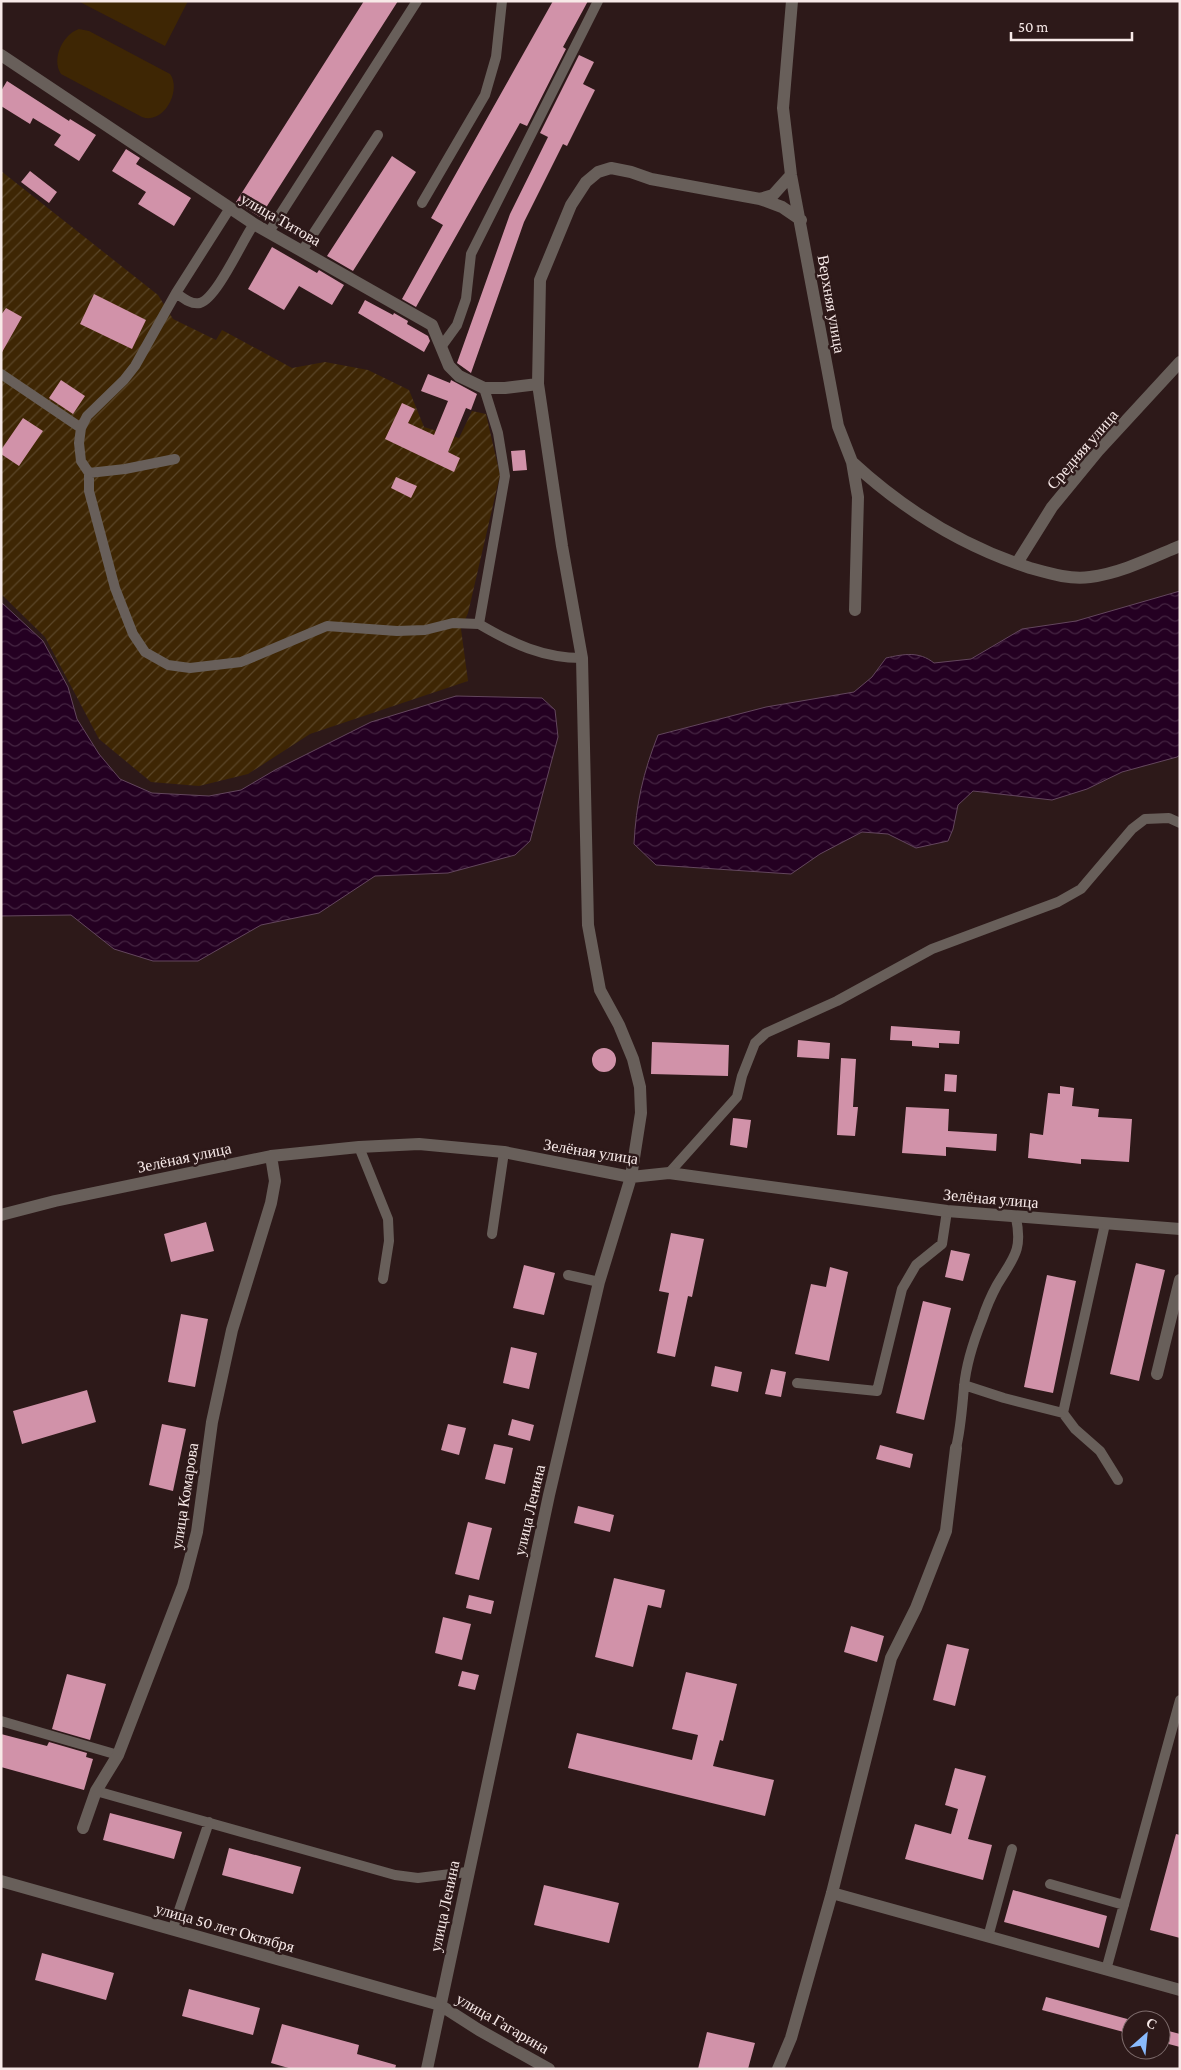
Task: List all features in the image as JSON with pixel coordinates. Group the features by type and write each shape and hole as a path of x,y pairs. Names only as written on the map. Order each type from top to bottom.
{"street":[{"name":"Верхняя улица","path":"792,1 783,108 791,175 801,220 838,426 852,462 858,497 855,610"},
{"name":"улица Титова","path":"1,55 254,224 432,325 448,366 459,376 484,388 505,388 538,384"},
{"name":"улица Ленина","path":"427,2069 467,1872 549,1495 599,1282 632,1177 641,1113 640,1087 629,1050 600,990 594,966 588,925 582,658 562,546 538,384 540,280 571,206 586,182 598,172 612,168 631,172 651,180 760,198 782,206 801,220"},
{"path":"760,198 773,195 791,175"},
{"name":"Средняя улица","path":"1017,563 1058,500 1098,452 1180,362"},
{"path":"852,462 884,491 924,520 984,551 1054,575 1089,578 1124,568 1180,546"},
{"name":"Зелёная улица","path":"1,1215 55,1201 271,1156 359,1147 419,1144 504,1152 632,1177 669,1173 948,1211 1016,1218 1180,1229"},
{"name":"улица Комарова","path":"83,1828 96,1791 118,1755 184,1586 195,1541 212,1422 232,1330 271,1203 275,1181 271,1156"},
{"path":"1157,1374 1180,1280"},
{"path":"778,2069 791,2038 832,1893 891,1658 916,1608 946,1531 956,1448"},
{"name":"улица 50 лет Октября","path":"1,1881 173,1928 440,2005"},
{"path":"832,1893 1180,1990"},
{"name":"улица Гагарина","path":"440,2005 479,2030 549,2069"}],"lane":[{"path":"270,232 417,1"},
{"path":"422,203 485,95 496,57 502,1"},
{"path":"441,347 457,325 466,299 471,254 598,1"},
{"path":"302,251 378,135"},
{"path":"230,208 176,293 135,366 124,380 87,416 81,428 79,443 81,461 88,473 89,491 115,588 133,634 145,652 168,665 190,668 241,662 327,626 398,631 425,630 453,623 480,624 509,642 558,658 582,658"},
{"path":"176,293 189,302 200,303 209,298 219,287 236,250 254,224"},
{"path":"1,374 81,428"},
{"path":"480,624 505,476 498,434 484,388"},
{"path":"88,473 125,469 174,459"},
{"path":"669,1173 737,1097 742,1076 755,1043 766,1033 837,1001 932,949 1066,898 1081,890 1132,829 1145,819 1169,818 1180,823"},
{"path":"359,1147 388,1219 389,1241 383,1279"},
{"path":"492,1234 504,1152"},
{"path":"797,1383 877,1391 902,1288 916,1265 942,1244 948,1211"},
{"path":"956,1448 960,1431 964,1385 981,1322 995,1290 1010,1267 1018,1249 1019,1234 1016,1218"},
{"path":"1063,1413 1105,1224"},
{"path":"568,1274 599,1282"},
{"path":"964,1385 1004,1398 1063,1413 1075,1430 1100,1452 1118,1480"},
{"path":"1106,1970 1180,1700"},
{"path":"1,1721 118,1755"},
{"path":"96,1791 395,1875 418,1878 467,1872"},
{"path":"173,1928 209,1822"},
{"path":"988,1937 1012,1849"},
{"path":"1050,1884 1124,1905"}],"shaded area":[{"path":"78,1 188,1 165,46"},
{"path":"79,29 89,31 170,74 174,89 169,105 164,111 150,118 142,117 61,74 57,61 60,48 68,36"},
{"path":"1,171 158,295 173,319 216,340 222,330 292,368 325,362 368,370 409,390 424,427 459,438 472,411 486,414 500,475 468,613 461,629 468,681 310,734 248,774 199,786 151,782 99,739 45,637 1,594"}],"water":[{"path":"1180,591 1180,755 1177,757 1122,772 1087,789 1052,800 973,791 958,805 953,829 948,841 916,848 888,834 862,832 820,854 791,874 656,865 634,844 636,815 641,789 658,735 766,707 854,692 872,677 886,658 911,654 923,657 934,663 971,659 1022,629 1076,621"},
{"path":"1,602 43,641 68,687 77,719 99,754 120,779 152,793 209,796 241,790 275,770 371,722 456,696 542,698 555,710 558,737 530,841 515,855 448,873 375,876 319,913 261,925 198,961 153,961 114,949 71,915 1,916"}],"building":[{"path":"364,1 398,1 260,217 236,202"},
{"path":"553,1 588,1 563,47 566,49 527,126 520,123 416,307 402,299 443,225 431,218"},
{"path":"579,55 594,62 583,84 595,90 567,146 563,144 524,222 471,373 457,363 510,214 548,137 540,133"},
{"path":"7,81 69,121 70,119 96,135 79,161 54,145 61,135 33,118 30,124 1,106 1,91"},
{"path":"126,149 140,158 136,164 191,198 174,226 138,204 146,192 112,171"},
{"path":"392,156 416,172 353,271 327,256"},
{"path":"30,171 57,192 49,203 21,182"},
{"path":"272,247 317,273 319,270 344,285 332,305 299,286 284,310 248,289"},
{"path":"94,294 146,320 132,349 80,324"},
{"path":"365,300 408,321 407,324 428,336 430,341 424,352 358,313"},
{"path":"6,308 22,317 1,354 1,315"},
{"path":"428,374 450,383 451,380 477,394 471,410 466,408 448,452 460,458 454,472 385,439 402,403 415,409 408,423 434,435 448,401 421,391"},
{"path":"61,380 85,396 73,414 49,398"},
{"path":"23,418 43,431 19,466 1,454 1,450"},
{"path":"525,450 527,470 513,471 511,451"},
{"path":"396,477 417,486 411,498 391,488"},
{"path":"891,1026 960,1031 959,1044 939,1043 939,1048 912,1046 912,1041 890,1040"},
{"path":"798,1040 830,1043 829,1059 797,1057"},
{"path":"652,1042 729,1045 728,1076 651,1074"},
{"path":"604,1048 612,1052 616,1060 612,1068 604,1072 596,1068 592,1060 596,1052"},
{"path":"841,1058 856,1059 853,1107 858,1107 855,1136 837,1135"},
{"path":"945,1074 957,1075 956,1092 944,1091"},
{"path":"1060,1086 1074,1088 1072,1106 1099,1109 1098,1117 1132,1119 1129,1162 1081,1159 1081,1164 1028,1158 1030,1133 1043,1135 1048,1093 1060,1094"},
{"path":"906,1107 949,1109 948,1131 997,1134 996,1151 946,1147 946,1156 902,1153"},
{"path":"733,1118 751,1120 747,1148 730,1145"},
{"path":"206,1222 214,1251 171,1262 164,1234"},
{"path":"671,1233 704,1239 692,1297 688,1296 675,1357 657,1353 669,1293 659,1291"},
{"path":"951,1250 970,1254 963,1281 945,1277"},
{"path":"1136,1263 1165,1270 1139,1381 1110,1374"},
{"path":"524,1265 555,1273 544,1315 513,1308"},
{"path":"830,1267 848,1272 829,1361 795,1354 811,1284 826,1287"},
{"path":"1047,1275 1076,1281 1053,1393 1024,1387"},
{"path":"923,1301 951,1308 924,1420 896,1413"},
{"path":"181,1314 208,1319 195,1387 168,1382"},
{"path":"511,1347 537,1353 529,1389 503,1383"},
{"path":"715,1366 742,1372 738,1392 711,1386"},
{"path":"771,1369 786,1372 781,1397 765,1394"},
{"path":"87,1390 96,1422 22,1444 13,1411"},
{"path":"512,1419 534,1425 530,1441 508,1435"},
{"path":"162,1424 186,1429 173,1491 149,1485"},
{"path":"448,1424 466,1428 459,1455 441,1450"},
{"path":"494,1444 513,1448 505,1484 485,1479"},
{"path":"880,1445 913,1454 910,1468 876,1459"},
{"path":"578,1506 614,1515 610,1532 574,1523"},
{"path":"468,1522 492,1528 479,1580 455,1574"},
{"path":"614,1578 665,1590 661,1608 648,1605 633,1667 595,1657"},
{"path":"469,1595 494,1601 491,1614 466,1608"},
{"path":"443,1617 471,1624 462,1660 435,1653"},
{"path":"851,1626 884,1636 877,1662 844,1652"},
{"path":"947,1644 969,1649 955,1706 933,1700"},
{"path":"462,1671 479,1675 475,1690 458,1686"},
{"path":"686,1672 737,1684 723,1741 720,1740 713,1766 774,1780 765,1816 568,1768 577,1733 692,1760 698,1735 672,1729"},
{"path":"67,1674 106,1684 90,1740 52,1729"},
{"path":"1,1734 47,1746 49,1742 87,1753 86,1757 93,1759 84,1790 1,1767"},
{"path":"955,1768 986,1776 968,1839 992,1845 983,1880 905,1859 915,1824 951,1834 958,1809 945,1805"},
{"path":"110,1813 182,1832 174,1859 103,1840"},
{"path":"1176,1834 1180,1835 1180,1938 1150,1930"},
{"path":"229,1848 301,1867 293,1894 222,1875"},
{"path":"544,1885 619,1903 609,1943 534,1925"},
{"path":"1013,1890 1107,1916 1099,1948 1004,1922"},
{"path":"42,1953 114,1973 106,2000 35,1980"},
{"path":"189,1989 260,2008 253,2035 182,2016"},
{"path":"1046,1997 1121,2017 1121,2031 1042,2010"},
{"path":"282,2024 359,2045 357,2054 396,2065 395,2069 292,2069 271,2063"},
{"path":"707,2032 755,2043 748,2069 698,2069"},
{"path":"1171,2032 1180,2034 1180,2047 1171,2045"}]}
